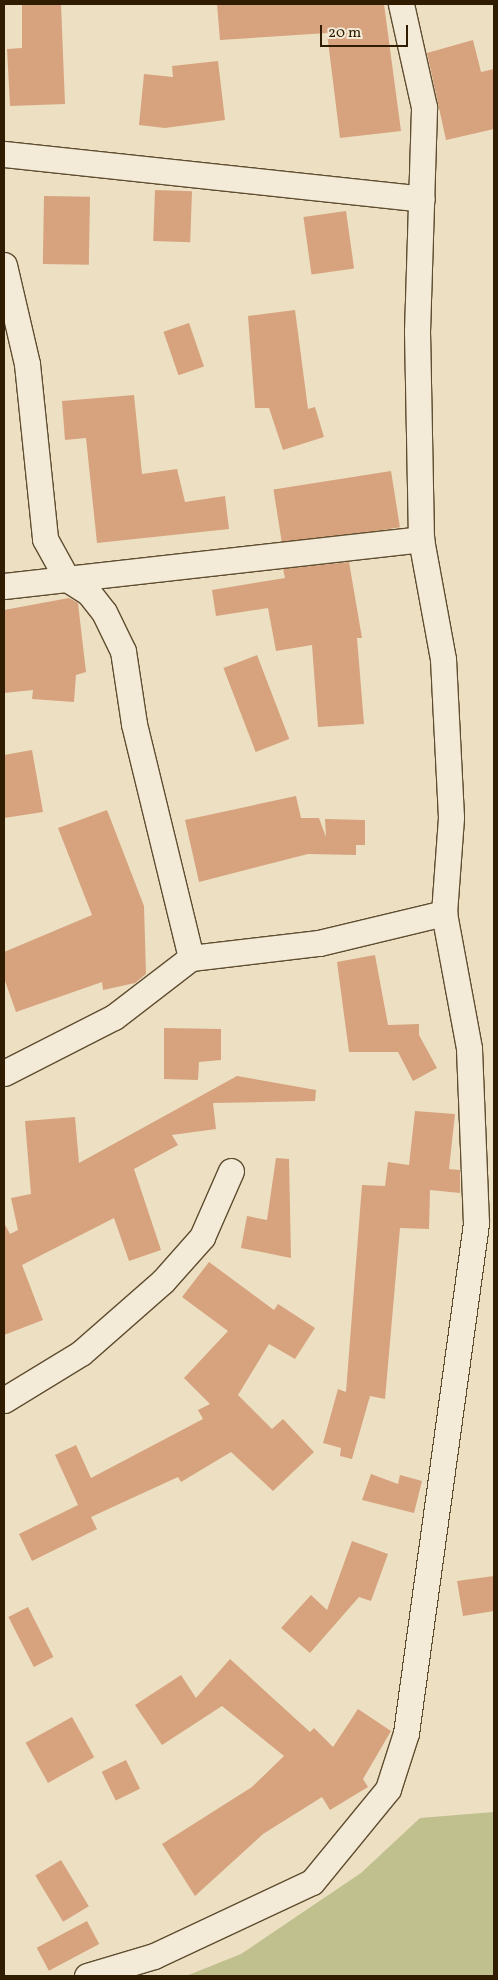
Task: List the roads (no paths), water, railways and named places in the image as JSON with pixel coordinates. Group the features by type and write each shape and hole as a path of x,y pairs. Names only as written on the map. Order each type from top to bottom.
{"street":[{"path":"87,1976 162,1952 312,1882 388,1789 406,1733 476,1223 468,1048 444,913 451,817 443,659 421,540 417,332 424,107 401,4"},
{"path":"4,154 422,199"},
{"path":"4,265 27,364 45,539 67,579 89,593 104,612 123,651 134,724 191,958"},
{"path":"4,586 421,540"},
{"path":"4,1074 114,1016 191,958 319,943 444,913"},
{"path":"4,1400 81,1353 163,1281 202,1237 231,1171"}]}
